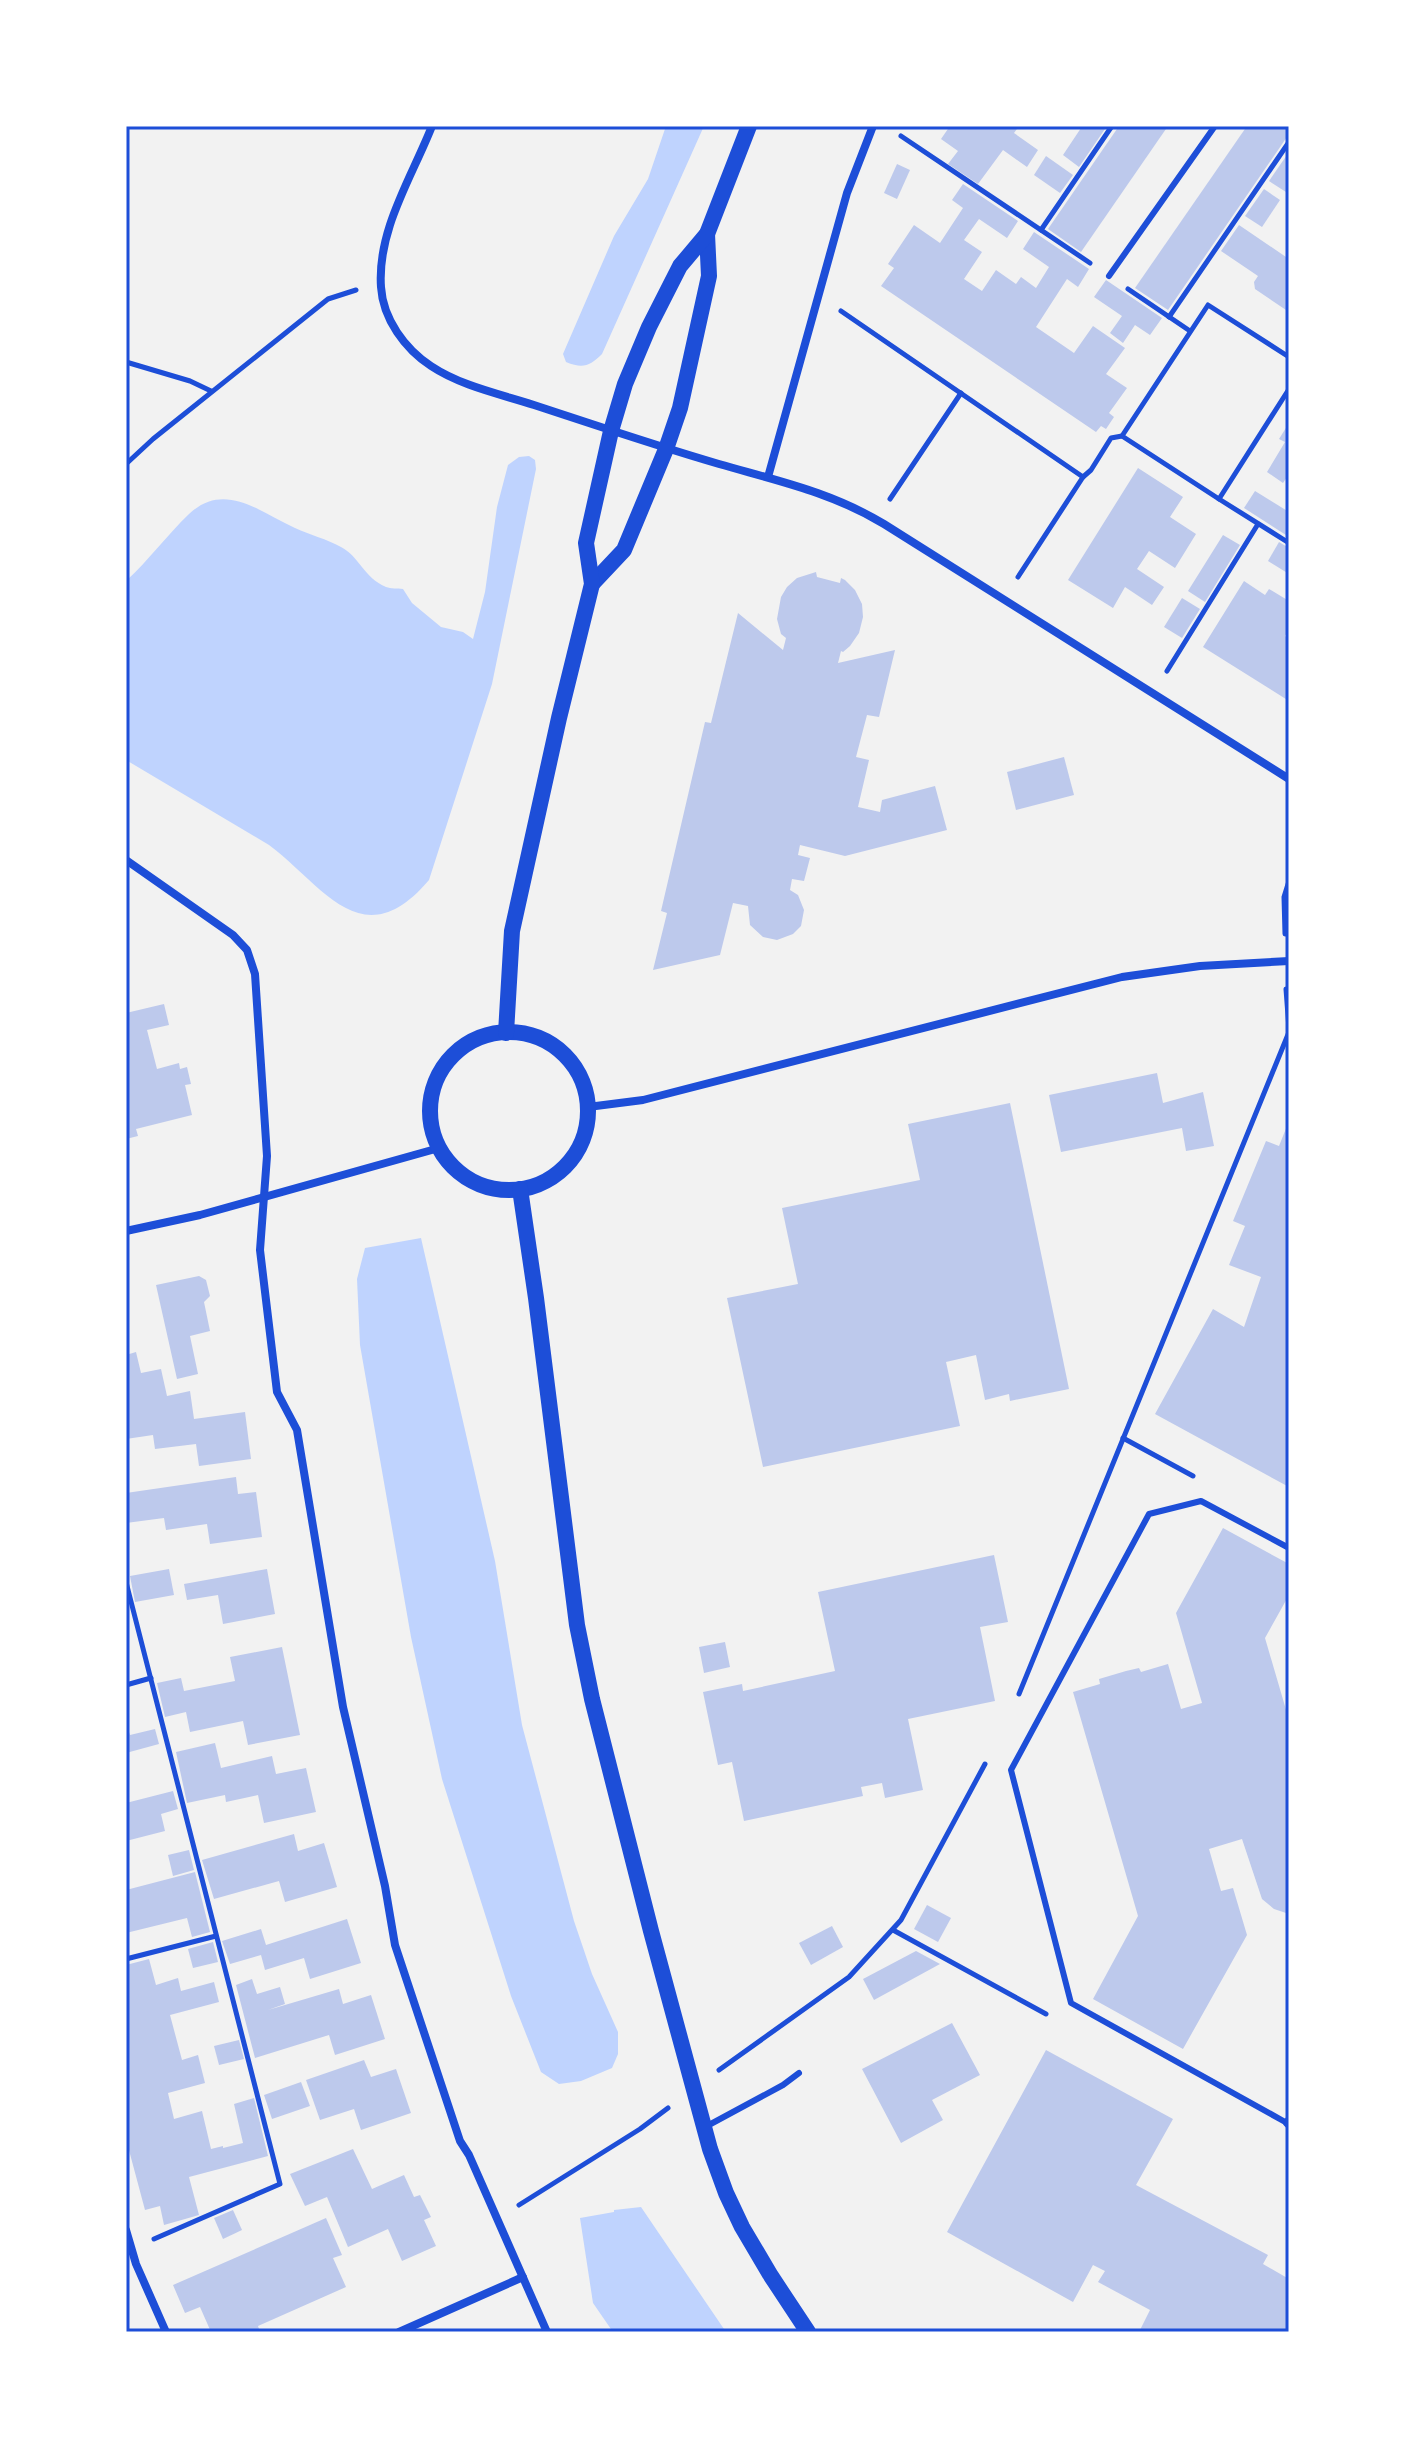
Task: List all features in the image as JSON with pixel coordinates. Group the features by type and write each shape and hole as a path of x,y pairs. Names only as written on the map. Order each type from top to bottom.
{"main road":[{"path":"506,1033 512,931 592,584 586,543 611,431 625,384 649,327 680,266 707,234 749,126"},
{"path":"592,584 624,550 680,408 709,276 707,234"},
{"path":"506,1033 542,1040 559,1050 572,1064 584,1086 588,1107 583,1140 566,1167 546,1181 520,1189 503,1190 471,1181 446,1160 432,1128 430,1107 436,1081 446,1064 460,1050 477,1039 506,1033"},
{"path":"520,1189 583,1661 647,1918 704,2128 726,2193 742,2227 808,2332"}],"street":[{"path":"432,126 382,250 381,286 390,320 403,340 428,364 452,378 611,431 816,491 877,520 1289,779"},
{"path":"768,477 847,193 873,126"},
{"path":"126,860 233,935 247,950 252,961 257,990 267,1156 259,1242 277,1392 297,1430 343,1707 385,1886 395,1945 460,2141 547,2332"},
{"path":"588,1107 643,1100 1122,977 1200,966 1289,961"},
{"path":"126,1231 200,1215 439,1148"},
{"path":"126,2230 136,2264 166,2332"},
{"path":"399,2332 523,2277"}],"lane":[{"path":"1109,276 1215,126"},
{"path":"1288,2123 1071,2003 1011,1770 1149,1514 1201,1501 1289,1548"},
{"path":"704,2128 799,2073"}],"path":[{"path":"1041,230 1112,126"},
{"path":"901,136 1190,331"},
{"path":"1169,317 1289,142"},
{"path":"126,464 211,391 328,299 381,286"},
{"path":"817,295 1083,477"},
{"path":"1122,436 1208,305 1289,357"},
{"path":"126,362 190,381 211,391"},
{"path":"1219,499 1289,389"},
{"path":"877,520 961,393"},
{"path":"1004,599 1111,438 1122,436 1289,543"},
{"path":"1167,671 1258,524"},
{"path":"1285,934 1284,897 1289,881"},
{"path":"1014,1707 1289,1031 1286,989"},
{"path":"126,1582 280,2184 147,2242"},
{"path":"126,1685 151,1678"},
{"path":"724,2066 849,1977 893,1930 986,1761"},
{"path":"126,1959 216,1936"},
{"path":"516,2206 640,2129 672,2105"}],"water":[{"path":"666,126 704,126 602,354 586,365 566,362 563,354 614,236 648,179"},
{"path":"529,456 535,460 536,469 492,684 429,880 405,903 383,913 363,914 344,907 269,845 126,760 126,581 202,504 216,500 243,503 341,547 378,583 388,588 403,589 412,603 441,627 463,632 473,639 485,592 497,507 508,465 519,457"},
{"path":"421,1238 495,1561 522,1725 574,1921 592,1974 618,2032 618,2054 612,2068 581,2081 559,2084 541,2072 511,1996 442,1779 411,1637 360,1345 357,1279 365,1248"},
{"path":"641,2207 726,2332 613,2332 593,2303 580,2218"}],"building":[{"path":"950,126 1019,126 1014,133 1038,150 1027,167 1003,150 978,184 948,164 958,151 941,139"},
{"path":"1077,126 1107,126 1079,167 1063,155 1081,128"},
{"path":"1119,126 1168,126 1081,252 1048,229"},
{"path":"1247,126 1289,126 1289,134 1168,310 1135,288"},
{"path":"1289,152 1289,187 1286,192 1269,181"},
{"path":"1046,156 1073,175 1060,193 1034,175"},
{"path":"897,164 910,170 897,199 884,193"},
{"path":"963,184 1018,221 1007,238 979,219 964,240 982,252 964,279 982,291 996,270 1016,284 1021,277 1036,288 1049,267 1023,249 1034,232 1089,269 1078,287 1067,279 1036,327 1074,353 1093,326 1125,348 1106,374 1127,388 1109,413 1114,417 1106,429 1101,426 1096,432 881,286 894,268 888,264 914,225 940,243 963,208 952,200"},
{"path":"1264,189 1280,200 1262,227 1245,216"},
{"path":"1239,225 1289,259 1289,312 1255,289 1254,282 1258,276 1221,251"},
{"path":"1106,280 1162,318 1150,335 1135,325 1123,343 1110,333 1122,316 1094,297"},
{"path":"1289,423 1289,474 1283,483 1267,472 1285,442 1279,439"},
{"path":"1138,468 1183,497 1170,517 1196,534 1175,568 1149,551 1137,569 1164,587 1152,605 1125,587 1113,608 1068,580"},
{"path":"1255,491 1289,512 1289,537 1244,508"},
{"path":"1223,535 1240,545 1205,602 1188,591"},
{"path":"1279,542 1289,548 1289,574 1268,561"},
{"path":"816,572 817,577 840,583 841,578 845,580 862,604 859,633 850,646 841,651 838,663 895,650 879,717 867,715 856,757 869,760 858,807 880,812 882,800 935,786 947,830 845,856 800,845 798,855 810,858 804,881 792,879 790,890 798,895 804,910 801,926 793,934 777,940 763,937 750,925 748,906 733,903 720,955 653,970 667,913 661,911 705,722 711,723 738,613 783,650 786,638 781,634 777,619 781,597 797,578"},
{"path":"1244,581 1265,595 1269,589 1289,601 1289,629 1285,636 1289,639 1289,701 1203,647"},
{"path":"1182,598 1200,609 1182,638 1164,627"},
{"path":"1064,757 1074,795 1016,810 1007,772"},
{"path":"164,1004 169,1025 147,1030 157,1069 179,1063 180,1069 187,1067 191,1084 185,1085 192,1115 136,1129 138,1136 126,1139 126,1013"},
{"path":"1157,1073 1163,1103 1203,1092 1214,1146 1186,1151 1182,1128 1061,1152 1049,1095"},
{"path":"1010,1103 1069,1389 1010,1401 1009,1394 985,1400 976,1355 946,1362 960,1426 763,1467 727,1298 798,1284 782,1208 920,1180 908,1124"},
{"path":"1289,1121 1289,1487 1155,1414 1213,1309 1244,1327 1261,1277 1229,1265 1245,1226 1233,1221 1266,1141 1279,1146"},
{"path":"199,1276 206,1280 210,1296 204,1302 210,1331 190,1336 198,1374 177,1379 156,1285"},
{"path":"136,1352 141,1373 161,1369 167,1396 190,1391 194,1419 245,1412 251,1459 199,1466 196,1444 155,1449 153,1435 126,1439 126,1355"},
{"path":"236,1477 238,1494 256,1492 262,1537 210,1544 207,1524 166,1530 164,1518 126,1523 126,1493"},
{"path":"1223,1528 1289,1564 1289,1595 1265,1638 1289,1720 1289,1914 1274,1909 1262,1899 1242,1839 1209,1849 1221,1891 1233,1888 1247,1935 1183,2049 1093,1999 1138,1916 1073,1692 1100,1684 1099,1679 1126,1671 1139,1668 1141,1672 1168,1664 1181,1709 1202,1703 1176,1613"},
{"path":"994,1555 1008,1622 980,1627 995,1701 908,1719 923,1790 885,1798 882,1783 861,1787 863,1796 744,1821 732,1762 718,1765 703,1692 742,1684 743,1691 835,1671 818,1592"},
{"path":"169,1569 174,1595 135,1602 130,1576"},
{"path":"267,1569 275,1614 223,1624 218,1595 187,1600 184,1584"},
{"path":"725,1642 730,1667 704,1673 699,1647"},
{"path":"282,1647 300,1735 248,1745 243,1721 190,1732 186,1712 165,1717 157,1683 181,1678 184,1691 235,1681 230,1657"},
{"path":"126,1723 130,1735 155,1729 159,1744 126,1753"},
{"path":"215,1743 221,1768 272,1756 276,1774 306,1768 316,1812 264,1823 258,1795 226,1802 225,1795 187,1803 176,1752"},
{"path":"173,1791 178,1809 161,1814 165,1831 126,1841 126,1803"},
{"path":"294,1834 298,1851 324,1843 337,1887 285,1902 279,1881 214,1899 202,1860"},
{"path":"189,1850 194,1870 173,1876 168,1855"},
{"path":"195,1872 210,1932 192,1937 187,1918 126,1933 126,1890"},
{"path":"927,1905 951,1918 938,1942 914,1929"},
{"path":"347,1919 361,1963 310,1979 304,1958 265,1970 261,1955 230,1964 222,1941 261,1929 266,1945"},
{"path":"832,1926 843,1947 811,1965 799,1943"},
{"path":"213,1942 218,1962 193,1968 188,1949"},
{"path":"916,1951 940,1964 874,2000 863,1979"},
{"path":"149,1959 156,1985 178,1978 181,1991 214,1982 219,2002 170,2015 182,2060 198,2055 205,2083 168,2093 174,2119 202,2111 211,2149 243,2143 234,2104 254,2098 268,2156 189,2177 199,2215 164,2225 160,2206 145,2210 126,2139 126,1965"},
{"path":"252,1979 257,1994 280,1987 285,2004 268,2010 339,1989 343,2004 371,1995 385,2039 335,2055 329,2035 255,2058 236,1985"},
{"path":"952,2023 980,2075 932,2100 943,2120 901,2143 862,2069"},
{"path":"239,2040 244,2059 219,2065 214,2046"},
{"path":"1046,2050 1173,2119 1136,2185 1268,2255 1263,2264 1289,2279 1289,2332 1139,2332 1150,2310 1098,2282 1105,2271 1093,2265 1073,2302 947,2232"},
{"path":"364,2060 371,2077 396,2069 411,2113 361,2130 354,2109 320,2120 306,2080"},
{"path":"301,2082 310,2106 272,2119 264,2095"},
{"path":"353,2149 372,2189 404,2175 414,2197 420,2195 431,2217 424,2220 436,2246 402,2261 388,2229 348,2247 327,2197 305,2206 290,2174"},
{"path":"233,2210 242,2230 223,2239 214,2218"},
{"path":"326,2218 342,2255 333,2258 346,2287 258,2326 260,2332 211,2332 200,2307 185,2313 173,2285"}]}
